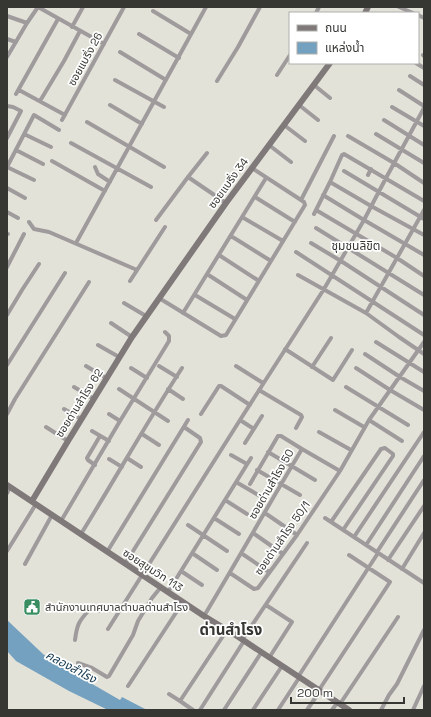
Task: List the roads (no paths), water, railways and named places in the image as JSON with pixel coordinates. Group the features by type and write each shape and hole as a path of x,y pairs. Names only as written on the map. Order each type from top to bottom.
{"street":[{"path":"7,57 38,7 80,32 104,44"},
{"path":"72,27 83,7"},
{"path":"117,7 123,9"},
{"path":"76,243 206,7"},
{"path":"217,80 238,47 260,7"},
{"path":"399,7 411,12"},
{"name":"ซอยแบริ่ง 26","path":"62,120 123,9"},
{"path":"153,11 191,34"},
{"path":"7,16 28,22"},
{"path":"16,94 58,19"},
{"path":"40,101 80,32"},
{"path":"139,34 179,58"},
{"path":"7,39 16,42"},
{"path":"120,52 166,80"},
{"path":"277,75 289,57"},
{"name":"ซอยแบริ่ง 34","path":"146,316 226,203 329,64"},
{"path":"410,76 424,85"},
{"path":"115,80 164,107"},
{"path":"314,85 330,98"},
{"path":"19,90 65,115"},
{"path":"108,629 324,289 364,220 424,107 399,90"},
{"path":"110,105 142,124"},
{"path":"299,105 318,120"},
{"path":"7,106 21,111 8,135"},
{"path":"392,107 424,126"},
{"path":"34,180 7,167 34,115 59,130"},
{"path":"384,120 424,145"},
{"path":"87,122 164,167"},
{"path":"284,125 305,141"},
{"path":"24,134 51,147"},
{"path":"376,134 424,164"},
{"path":"300,200 334,136"},
{"path":"348,136 394,163 424,183"},
{"path":"70,142 151,187"},
{"path":"269,145 291,162"},
{"path":"16,150 43,164"},
{"path":"156,220 207,153"},
{"path":"424,201 344,154 342,155 315,212 397,258 424,276"},
{"path":"52,161 105,191"},
{"path":"95,167 98,174 110,182"},
{"path":"159,298 222,336 226,335 305,205 304,202 252,168"},
{"path":"368,175 371,169"},
{"path":"344,171 422,218"},
{"path":"188,177 226,203"},
{"path":"183,313 266,178"},
{"path":"330,182 424,235"},
{"path":"7,188 25,198"},
{"path":"323,195 424,255"},
{"path":"255,197 295,222"},
{"path":"366,313 413,229 422,218 424,210"},
{"path":"7,212 18,218"},
{"path":"242,217 283,241"},
{"path":"29,222 34,229 49,232 137,270"},
{"path":"130,281 165,227"},
{"path":"316,228 424,295"},
{"path":"7,267 24,234"},
{"path":"231,236 271,261"},
{"path":"311,243 381,286 424,315"},
{"path":"296,252 424,334"},
{"path":"219,256 259,281"},
{"path":"7,315 39,264"},
{"path":"7,365 65,273"},
{"path":"207,274 247,300"},
{"path":"298,275 366,313 424,354"},
{"path":"7,414 89,282"},
{"path":"195,295 236,319"},
{"path":"124,303 146,316"},
{"name":"ซอยด่านสำโรง 62","path":"34,503 81,419 146,316"},
{"path":"111,323 132,336"},
{"path":"61,521 169,341 169,336 165,332"},
{"path":"312,367 331,338"},
{"path":"376,342 424,372"},
{"path":"340,471 364,427 377,407 424,342"},
{"path":"98,344 119,357"},
{"path":"285,349 333,380 352,350"},
{"path":"365,354 424,391"},
{"path":"86,366 106,378"},
{"path":"159,366 177,377"},
{"path":"236,366 264,383"},
{"path":"131,368 147,378"},
{"path":"81,534 182,368"},
{"path":"356,368 424,410"},
{"path":"74,386 94,399"},
{"path":"201,414 219,386 250,405"},
{"path":"346,387 377,407 408,424"},
{"path":"119,389 168,421"},
{"path":"168,389 183,399"},
{"path":"259,390 301,415 302,417 296,428"},
{"path":"64,409 81,419"},
{"path":"335,410 364,427"},
{"path":"109,414 120,421"},
{"path":"245,443 262,416"},
{"path":"107,552 188,420"},
{"path":"240,420 254,429"},
{"path":"369,420 402,441"},
{"path":"46,427 68,441"},
{"path":"126,564 201,442 200,438 184,427"},
{"path":"92,431 109,441"},
{"path":"320,432 351,450"},
{"path":"354,538 424,432"},
{"path":"142,434 160,445"},
{"path":"94,465 87,458 100,436"},
{"path":"250,484 277,437 279,436 302,449"},
{"path":"331,522 381,449 385,448 393,454 393,456 343,530"},
{"name":"ซอยด่านสำโรง 50","path":"204,616 302,449 340,471"},
{"path":"268,452 315,480"},
{"path":"231,454 247,464"},
{"path":"366,545 424,456"},
{"path":"127,458 141,467"},
{"path":"168,592 251,458"},
{"path":"109,460 122,467"},
{"path":"257,470 300,495"},
{"name":"ซอยด่านสำโรง 50/1","path":"230,573 256,589 258,588 297,535 340,471"},
{"path":"278,710 424,480"},
{"path":"236,482 260,496"},
{"name":"ซอยสุขุมวิท 113","path":"8,488 34,503 349,710"},
{"path":"225,500 247,514"},
{"path":"7,551 34,503"},
{"path":"388,560 424,506"},
{"path":"265,513 297,535"},
{"path":"25,564 52,515"},
{"path":"214,518 239,534"},
{"path":"325,518 424,583"},
{"path":"188,525 227,551"},
{"path":"402,569 424,532"},
{"path":"253,533 283,554"},
{"path":"200,710 243,640 307,543"},
{"path":"192,553 217,570"},
{"path":"241,553 269,572"},
{"path":"307,710 390,582 349,555"},
{"path":"181,571 202,584"},
{"path":"78,663 92,668 107,677 109,676 133,635 138,621 160,587"},
{"path":"128,686 183,602"},
{"path":"266,605 292,621 269,658"},
{"path":"75,640 76,629 80,621 90,609 96,609 99,611"},
{"path":"332,710 398,616"},
{"path":"180,701 227,630"},
{"path":"381,710 388,695 397,684 424,630"},
{"path":"224,710 262,653"},
{"path":"253,710 282,666"},
{"path":"413,710 424,686"},
{"path":"169,694 193,710"}],"water":[{"path":"7,620 43,654 54,662 120,700 122,697 147,710 108,710 69,691 16,661 7,651"}],"place":[{"name":"สำนักงานเทศบาลตำบลด่านสำโรง","path":"32,607"}],"district":[{"name":"ชุมชนลิขิต","path":"356,246"},
{"name":"ด่านสำโรง","path":"231,630"}],"water label":[{"name":"คลองสำโรง","path":"71,667"}]}
